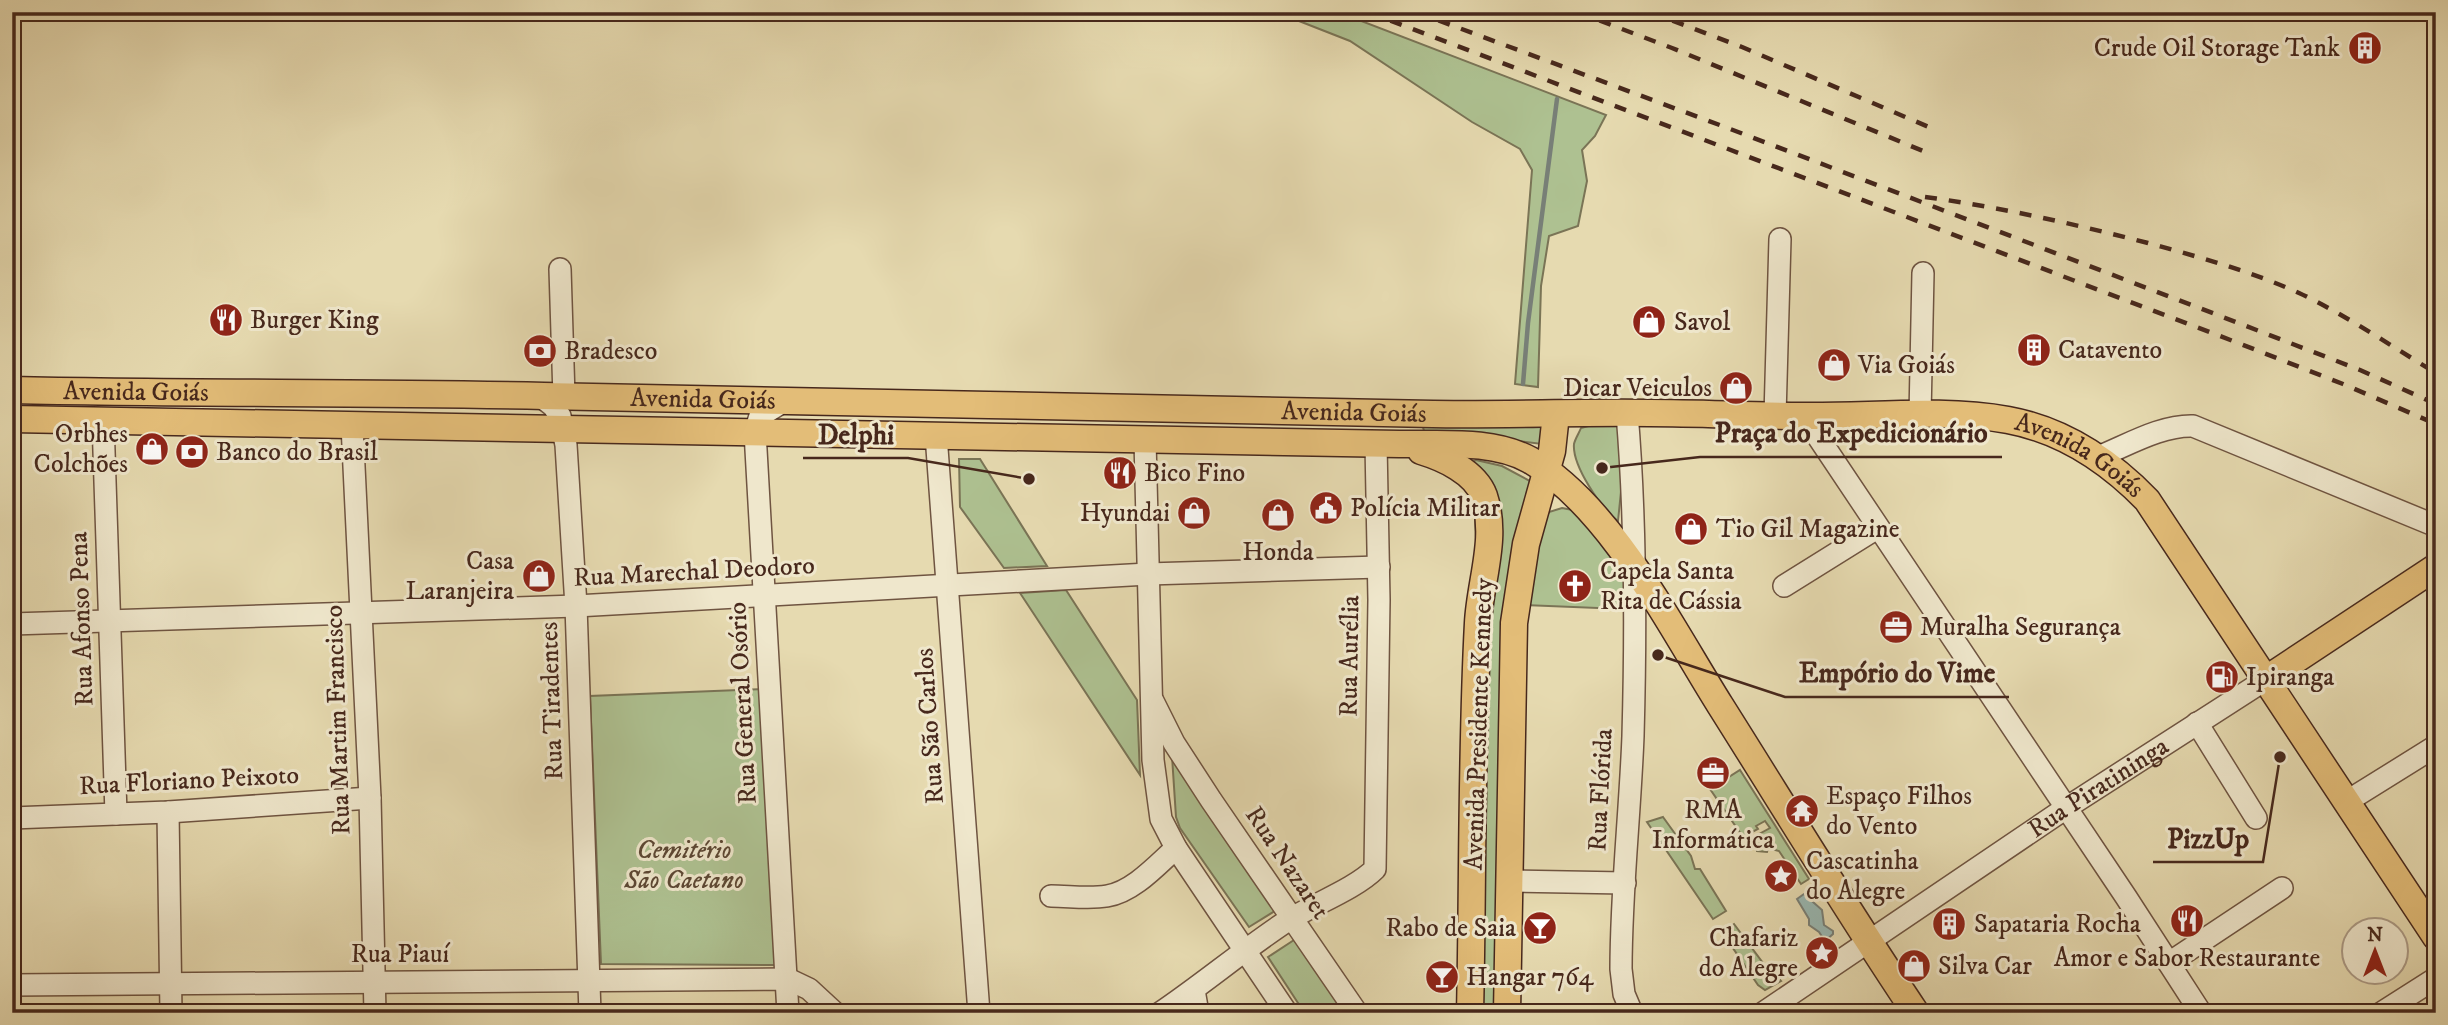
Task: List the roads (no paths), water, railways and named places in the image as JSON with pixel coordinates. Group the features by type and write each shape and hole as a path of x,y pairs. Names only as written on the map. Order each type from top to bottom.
{"main road":[{"name":"Avenida Goiás","path":"12,390 552,396 1458,414 1920,415 2005,419 2058,435 2098,457 2130,483 2158,515 2436,937"},
{"path":"1388,444 1376,428 1382,422 1458,414"},
{"name":"Avenida Presidente Kennedy","path":"1507,1013 1514,623 1528,534 1548,472 1556,414"},
{"name":"Avenida Goiás","path":"12,419 1388,444 1496,449 1517,454 1548,472 1601,524 1634,568 1916,1013"},
{"name":"Avenida Presidente Kennedy","path":"1388,444 1434,455 1470,477 1483,493 1489,517 1489,539 1478,621 1470,1013"},
{"name":"Rua Piratininga","path":"2265,680 2436,567"}],"street":[{"path":"1775,416 1780,239"},
{"path":"552,396 560,269"},
{"path":"1920,415 1923,273"},
{"name":"Rua Tiradentes","path":"552,396 553,406 564,429 576,606 590,1013"},
{"path":"755,432 760,416 781,402"},
{"name":"Rua Flórida","path":"1627,413 1634,568 1633,737 1621,969 1624,994 1632,1013"},
{"path":"1804,416 2201,1013"},
{"name":"Rua Afonso Pena","path":"103,421 117,814"},
{"name":"Rua Martim Francisco","path":"352,425 370,798 375,1013"},
{"path":"2098,457 2168,429 2193,426 2436,526"},
{"name":"Rua General Osório","path":"755,432 788,1013"},
{"name":"Rua São Carlos","path":"936,435 979,1013"},
{"path":"1145,440 1150,693 1153,760 1161,820 1176,848 1287,1013"},
{"name":"Rua Aurélia","path":"1291,919 1356,883 1375,869 1378,567 1388,444"},
{"path":"1784,586 1877,528"},
{"name":"Rua Marechal Deodoro","path":"12,624 576,606 1148,574 1378,567"},
{"name":"Rua Piratininga","path":"1763,1013 2066,808 2265,680"},
{"name":"Rua Nazaret","path":"1150,693 1174,743 1357,1013"},
{"path":"2197,723 2256,818"},
{"path":"1153,760 1162,747 1174,743"},
{"path":"2346,802 2436,746"},
{"name":"Rua Floriano Peixoto","path":"12,818 168,812 370,798"},
{"path":"168,812 171,1013"},
{"path":"1051,895 1098,897 1119,892 1176,848"},
{"path":"1509,881 1625,883"},
{"path":"2169,963 2281,888"},
{"path":"1160,1013 1194,990 1245,948 1291,919"},
{"path":"2381,1013 2436,978"},
{"path":"788,979 809,989 835,1013"},
{"name":"Rua Piauí","path":"12,985 788,979"},
{"path":"1194,990 1198,1013"}],"water":[{"path":"1804,894 1822,910 1824,925 1833,931 1825,941 1819,932 1809,925 1809,919 1797,899"}],"waterway":[{"path":"1523,384 1528,323 1557,99"}],"railway":[{"path":"1368,12 2233,341 2436,424"},
{"path":"1416,12 2215,314 2360,370 2436,404"},
{"path":"1577,12 1928,153"},
{"path":"1650,12 1742,47 1938,131"},
{"path":"1925,197 2092,229 2243,271 2317,302 2436,373"}],"place":[{"name":"Crude Oil Storage Tank","path":"2365,48"},
{"name":"Burger King","path":"226,320"},
{"name":"Savol","path":"1649,322"},
{"name":"Catavento","path":"2034,350"},
{"name":"Bradesco","path":"540,351"},
{"name":"Via Goiás","path":"1834,365"},
{"name":"Dicar Veiculos","path":"1736,388"},
{"name":"Orbhes Colchões","path":"152,449"},
{"name":"Banco do Brasil","path":"192,452"},
{"name":"Praça do Expedicionário","path":"1602,468"},
{"name":"Bico Fino","path":"1120,473"},
{"name":"Delphi","path":"1029,479"},
{"name":"Polícia Militar","path":"1326,508"},
{"name":"Hyundai","path":"1194,513"},
{"name":"Honda","path":"1278,515"},
{"name":"Tio Gil Magazine","path":"1691,529"},
{"name":"Casa Laranjeira","path":"539,576"},
{"name":"Capela Santa Rita de Cássia","path":"1575,586"},
{"name":"Muralha Segurança","path":"1896,627"},
{"name":"Empório do Vime","path":"1658,655"},
{"name":"Ipiranga","path":"2222,677"},
{"name":"PizzUp","path":"2280,757"},
{"name":"RMA Informática","path":"1713,773"},
{"name":"Espaço Filhos do Vento","path":"1802,811"},
{"name":"Cascatinha do Alegre","path":"1781,876"},
{"name":"Amor e Sabor Restaurante","path":"2187,921"},
{"name":"Sapataria Rocha","path":"1949,924"},
{"name":"Rabo de Saia","path":"1540,928"},
{"name":"Chafariz do Alegre","path":"1822,953"},
{"name":"Silva Car","path":"1914,966"},
{"name":"Hangar 764","path":"1442,977"}],"park label":[{"name":"Cemitério São Caetano","path":"684,865"}]}
